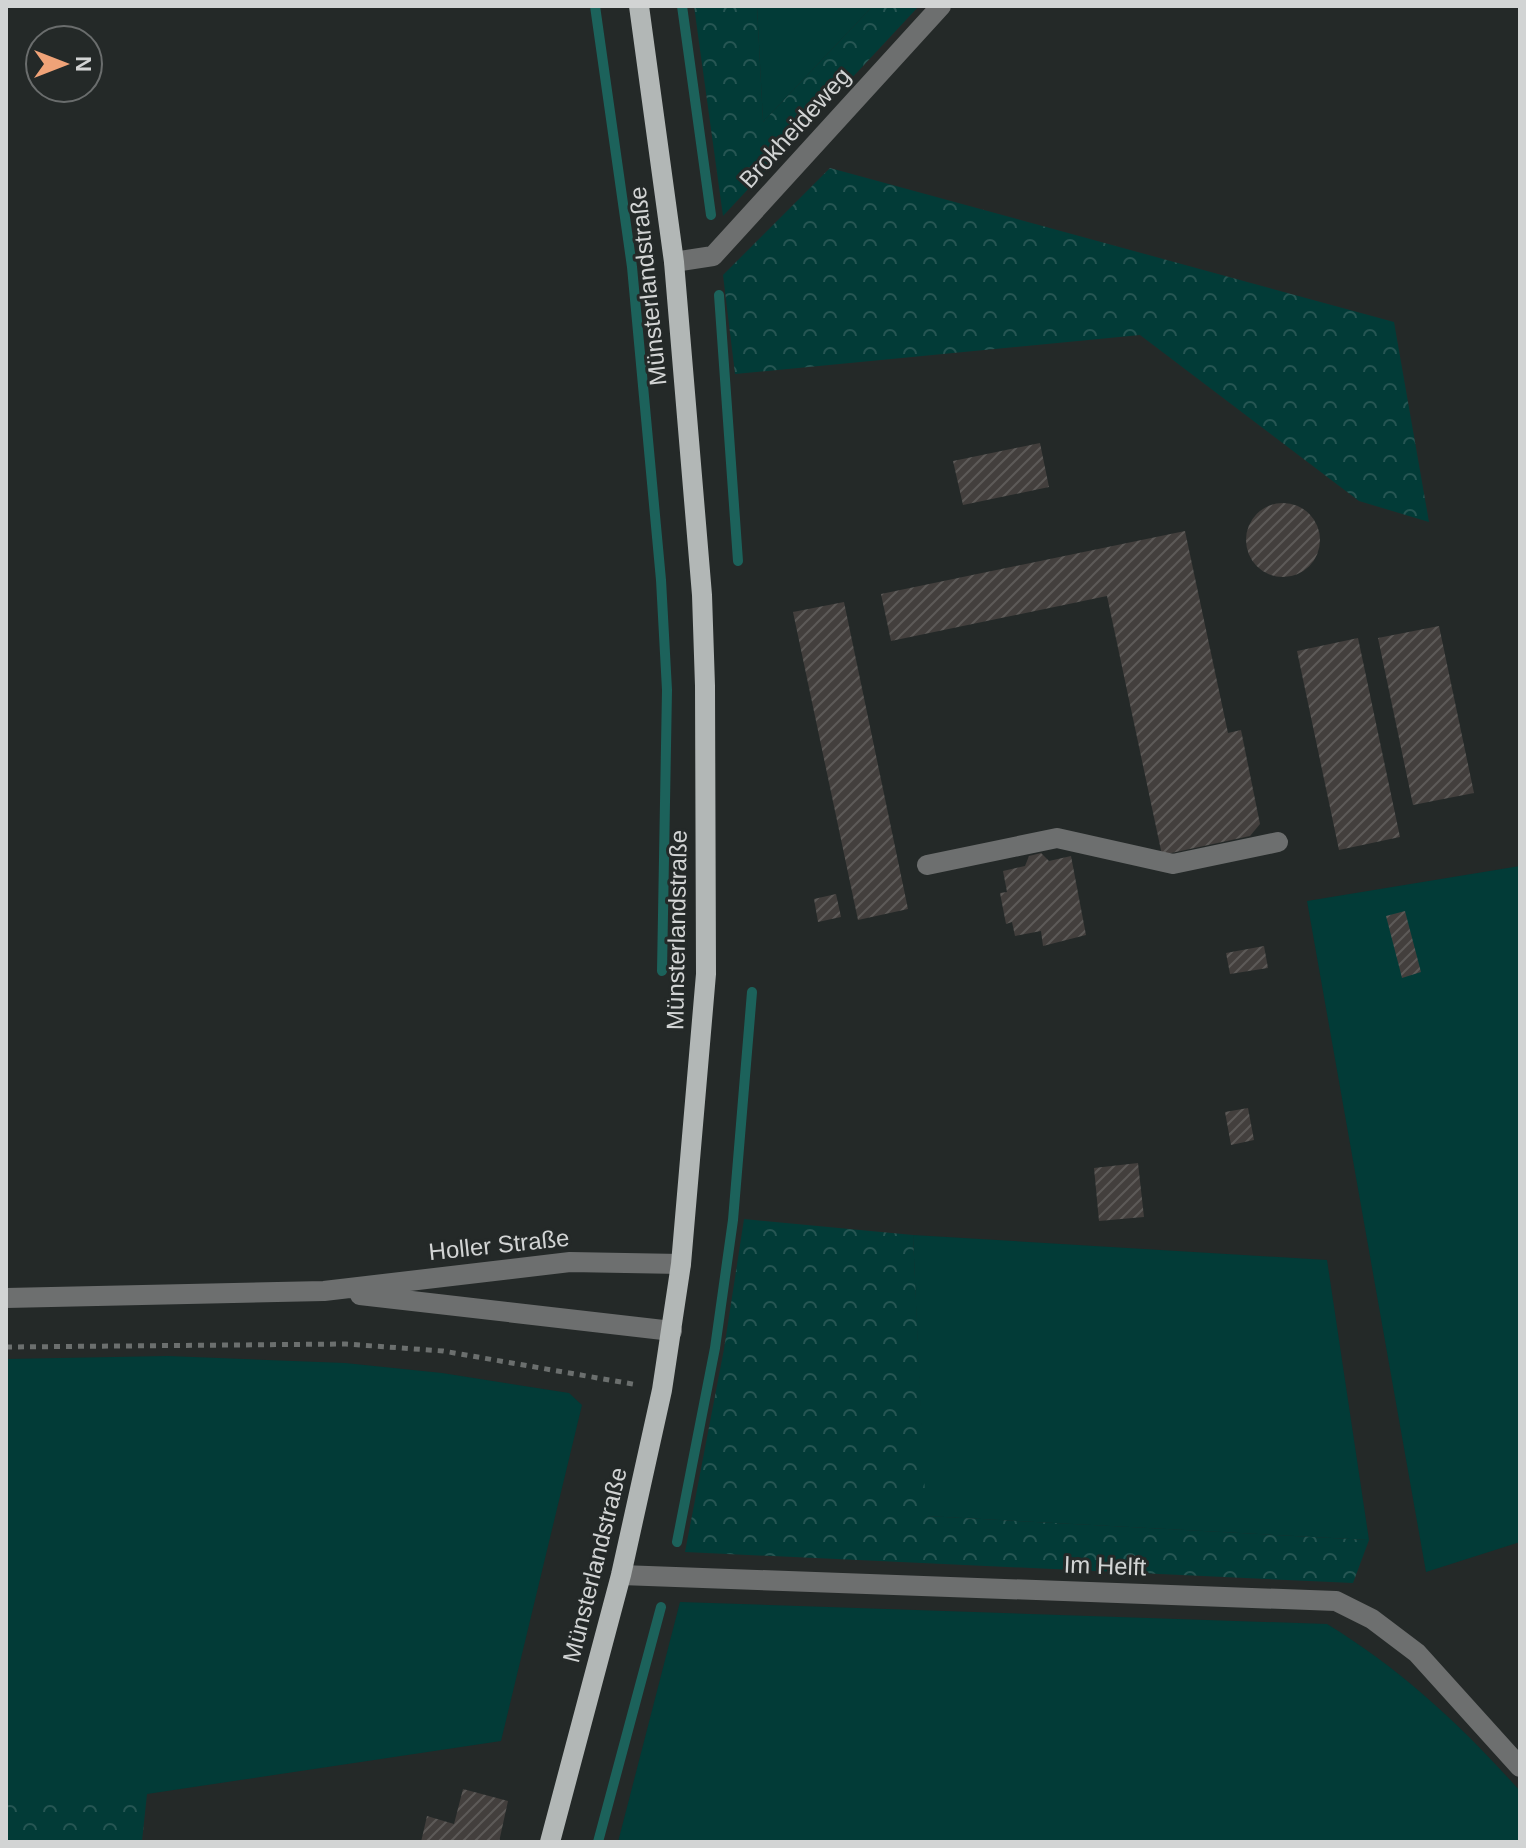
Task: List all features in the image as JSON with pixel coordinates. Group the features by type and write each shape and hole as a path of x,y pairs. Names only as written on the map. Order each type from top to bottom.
{"main road":[{"name":"Münsterlandstraße","path":"550,1842 621,1575 662,1390 681,1264 706,974 702,595 674,262 639,6"}],"street":[{"name":"Brokheideweg","path":"674,262 713,256 941,6"},
{"path":"927,865 1057,838 1173,864 1278,842"},
{"name":"Holler Straße","path":"6,1298 324,1291 570,1262 681,1264"},
{"name":"Holler Straße","path":"324,1291 672,1331"},
{"name":"Im Helft","path":"621,1575 1336,1601 1372,1619 1417,1653 1520,1767"}],"path":[{"path":"6,1347 346,1344 443,1351 662,1390"}],"green space":[{"path":"694,6 757,6 763,122 873,6 919,6 723,216"},
{"path":"757,6 873,6 763,122"},
{"path":"830,168 1394,322 1429,522 1359,501 1140,335 735,374 723,275"},
{"path":"1520,866 1520,1542 1426,1572 1307,901"},
{"path":"744,1219 913,1235 926,1516 1369,1540 1353,1583 685,1552 724,1349"},
{"path":"913,1235 1327,1260 1369,1540 925,1516"},
{"path":"168,1356 345,1363 442,1373 569,1393 582,1405 501,1741 147,1794 6,1794 6,1359"},
{"path":"680,1602 1327,1624 1380,1660 1430,1700 1520,1791 1520,1842 618,1842"},
{"path":"6,1794 147,1794 142,1841 6,1842"}],"building":[{"path":"1040,443 1049,487 963,505 953,461"},
{"path":"1283,503 1297,506 1309,514 1317,526 1320,540 1317,554 1309,566 1297,574 1283,577 1269,574 1257,566 1249,554 1246,540 1249,526 1257,514 1269,506"},
{"path":"1185,531 1228,733 1241,730 1260,824 1250,836 1162,855 1107,596 891,641 881,594"},
{"path":"844,602 908,909 858,920 793,612"},
{"path":"1439,626 1474,793 1413,805 1378,638"},
{"path":"1358,638 1400,837 1339,850 1297,651"},
{"path":"1041,853 1049,861 1071,856 1086,935 1043,946 1041,931 1015,936 1012,922 1006,924 1000,893 1007,892 1003,871 1025,866 1029,856"},
{"path":"836,894 841,917 818,922 814,899"},
{"path":"1405,911 1421,972 1402,978 1386,916"},
{"path":"1264,946 1268,968 1230,974 1226,953"},
{"path":"1248,1108 1254,1140 1231,1145 1225,1112"},
{"path":"1138,1163 1144,1217 1099,1221 1094,1168"},
{"path":"463,1789 508,1801 499,1842 421,1842 427,1816 454,1824"}],"waterway":[{"path":"595,6 632,267 661,580 667,690 662,971"},
{"path":"682,6 711,215"},
{"path":"719,295 738,561"},
{"path":"677,1542 715,1348 733,1220 752,992"},
{"path":"598,1842 661,1607"}]}
